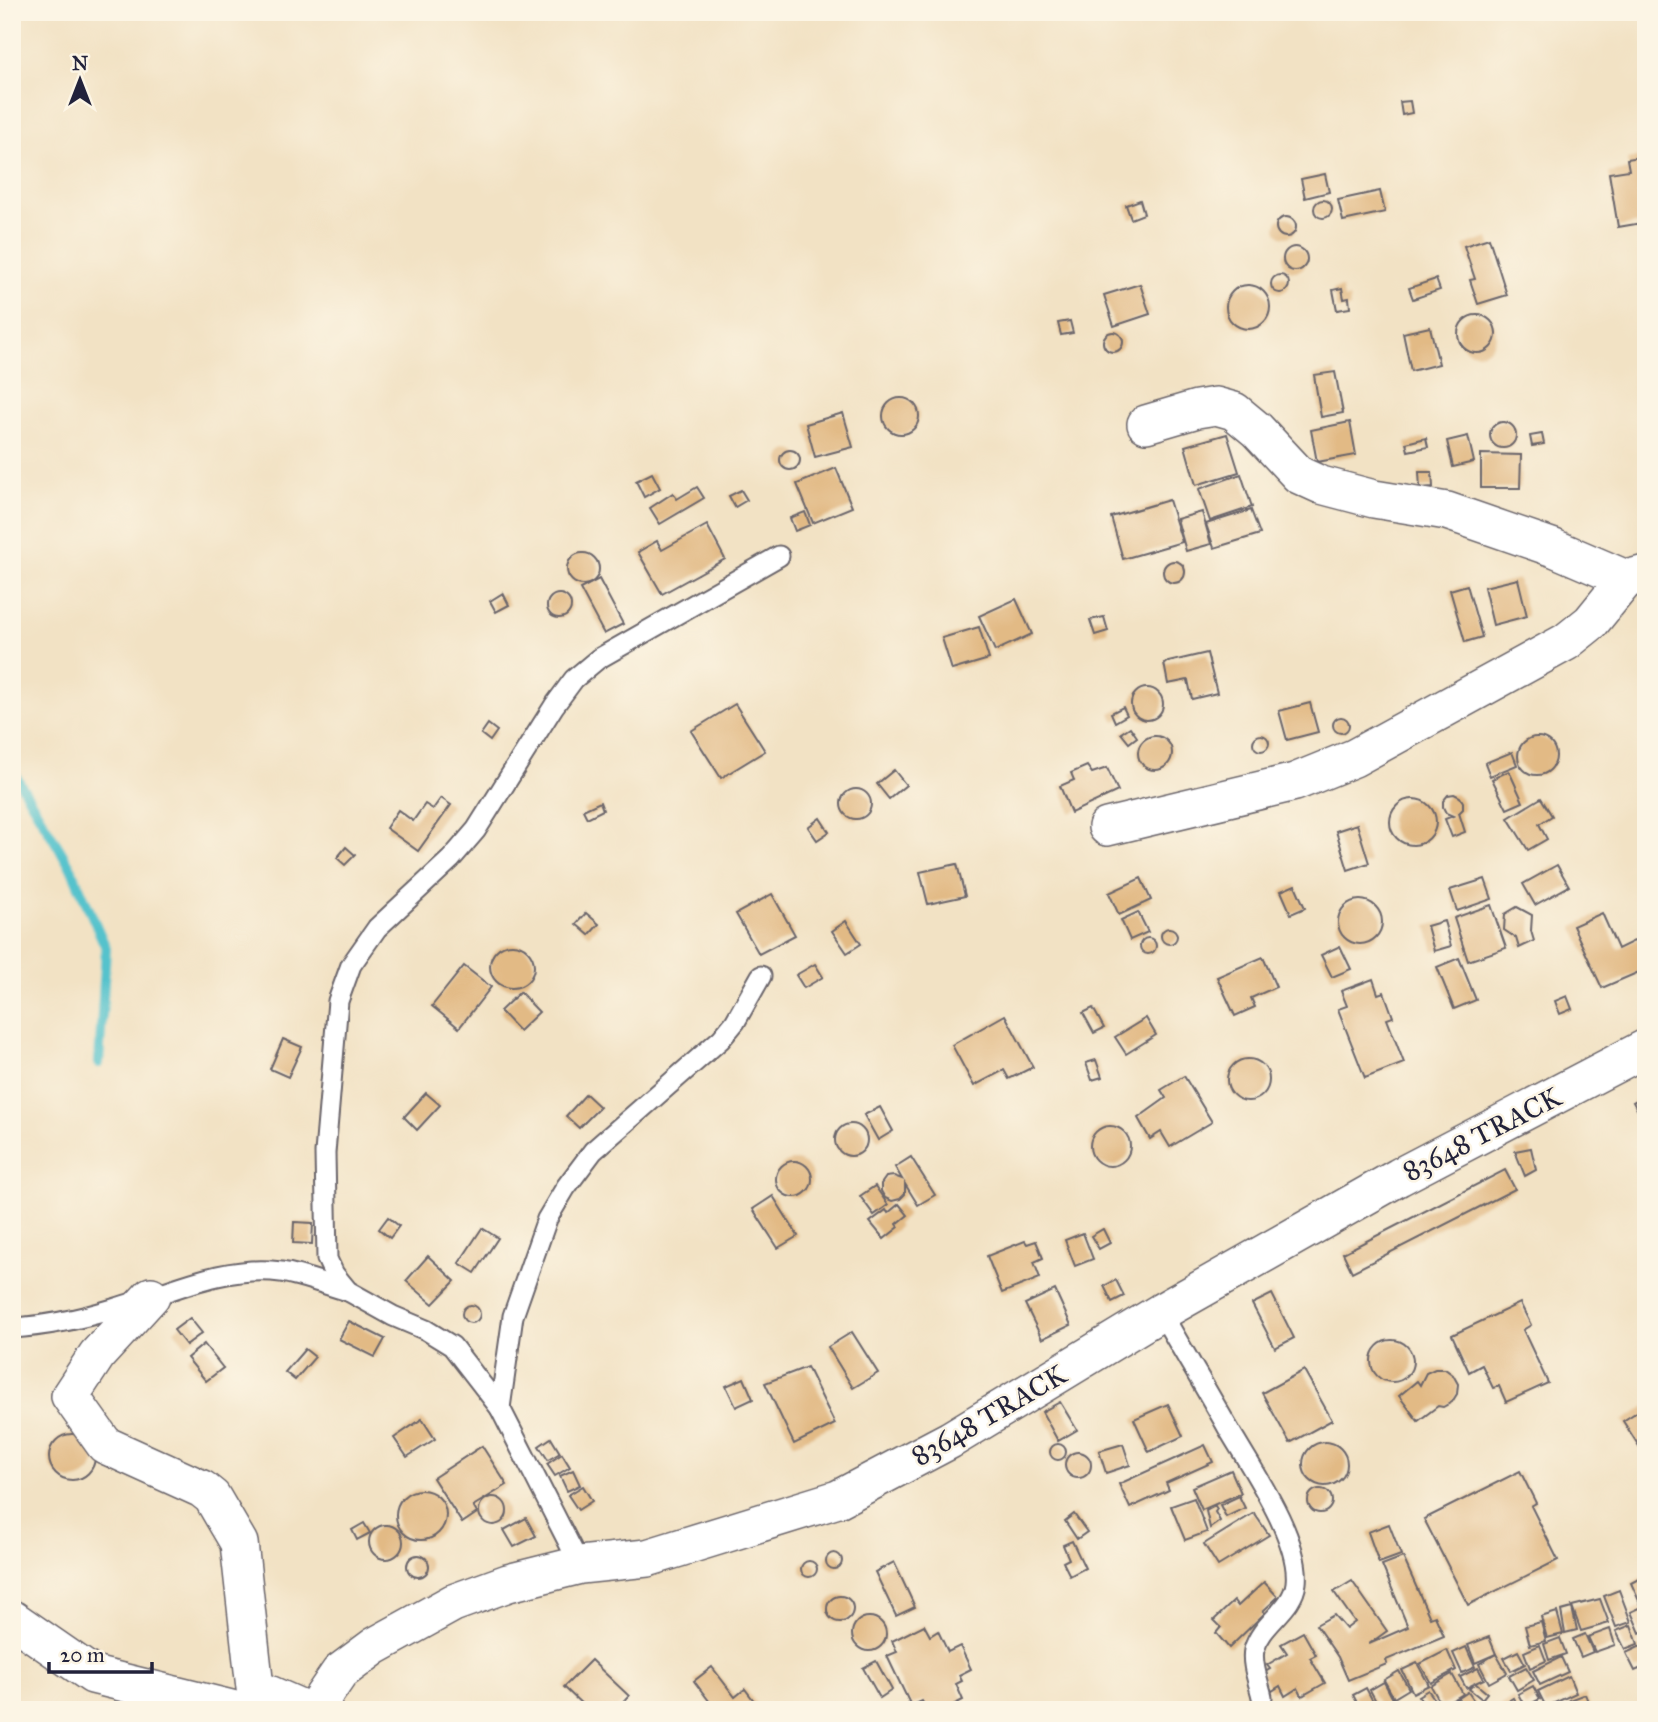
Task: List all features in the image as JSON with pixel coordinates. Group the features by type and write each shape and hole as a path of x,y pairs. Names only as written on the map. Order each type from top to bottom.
{"street":[{"path":"1107,827 1295,782 1354,758 1566,642 1591,622 1636,576 1447,511 1374,499 1321,485 1299,475 1257,430 1234,411 1216,407 1197,409 1146,424"},
{"name":"83648 TRACK","path":"314,1710 340,1672 375,1646 414,1623 464,1599 509,1583 580,1565 647,1558 838,1499 950,1440 1161,1312 1399,1177 1646,1048"},
{"path":"151,1296 97,1355 70,1396 104,1445 202,1489 212,1497 239,1543 256,1688 305,1710"},
{"path":"12,1619 93,1675 235,1710"}],"lane":[{"path":"348,1292 334,1274 327,1259 324,1206 325,1153 338,1001 351,965 377,929 451,859 476,830 554,705 574,679 597,659 779,556"},
{"path":"500,1408 513,1316 547,1219 566,1187 593,1152 721,1039 735,1022 761,976"},
{"path":"12,1328 78,1319 181,1286 229,1274 255,1271 281,1272 348,1292 393,1316 426,1329 452,1346 500,1408 580,1565"},
{"path":"1161,1312 1268,1496 1291,1546 1296,1569 1293,1597 1267,1626 1254,1652 1262,1697"}],"building":[{"path":"1410,101 1412,113 1402,115 1400,102"},
{"path":"1646,156 1646,217 1641,218 1642,223 1618,227 1609,173 1629,170 1627,159"},
{"path":"1325,174 1329,192 1305,198 1301,179"},
{"path":"1380,191 1385,212 1343,221 1338,200"},
{"path":"1140,200 1144,214 1131,219 1126,205"},
{"path":"1323,200 1329,203 1332,209 1329,215 1323,218 1317,215 1314,209 1317,203"},
{"path":"1286,217 1293,220 1296,227 1293,234 1286,237 1279,234 1276,227 1279,220"},
{"path":"1489,238 1507,295 1478,304 1470,280 1475,279 1464,246"},
{"path":"1295,247 1304,250 1307,259 1304,268 1295,271 1286,268 1283,259 1286,250"},
{"path":"1280,275 1286,278 1289,284 1286,290 1280,293 1274,290 1271,284 1274,278"},
{"path":"1436,279 1440,290 1413,299 1409,288"},
{"path":"1140,284 1150,314 1114,326 1104,295"},
{"path":"1248,285 1263,292 1270,307 1263,322 1248,329 1233,322 1226,307 1233,292"},
{"path":"1342,288 1344,299 1349,298 1350,308 1337,310 1333,290"},
{"path":"1477,315 1490,321 1496,334 1490,347 1477,353 1464,347 1458,334 1464,321"},
{"path":"1070,321 1073,333 1061,335 1058,323"},
{"path":"1430,327 1439,364 1411,371 1403,333"},
{"path":"1113,332 1120,335 1123,342 1120,349 1113,352 1106,349 1103,342 1106,335"},
{"path":"1335,372 1343,413 1321,417 1314,375"},
{"path":"901,398 914,403 919,416 914,429 901,434 888,429 883,416 888,403"},
{"path":"843,413 853,447 815,457 806,424"},
{"path":"1350,422 1356,455 1317,462 1311,430"},
{"path":"1503,422 1512,426 1516,435 1512,444 1503,448 1494,444 1490,435 1494,426"},
{"path":"1227,434 1239,472 1196,485 1185,446"},
{"path":"1542,434 1544,444 1532,446 1530,436"},
{"path":"1468,436 1474,462 1453,467 1447,441"},
{"path":"1426,438 1428,447 1408,451 1406,443"},
{"path":"790,450 797,453 800,460 797,467 790,470 783,467 780,460 783,453"},
{"path":"1481,454 1521,455 1520,488 1481,488"},
{"path":"836,468 852,507 813,523 797,484"},
{"path":"1419,472 1432,472 1433,487 1420,488"},
{"path":"652,473 660,488 644,497 636,481"},
{"path":"1241,474 1252,507 1210,521 1199,489"},
{"path":"697,487 704,498 660,524 650,508 673,493 677,499"},
{"path":"741,490 747,500 735,507 729,496"},
{"path":"1169,500 1182,542 1123,559 1111,517"},
{"path":"1251,510 1260,534 1214,548 1206,524"},
{"path":"805,512 810,525 795,531 790,518"},
{"path":"1202,512 1211,544 1186,551 1177,519"},
{"path":"707,525 725,559 662,594 638,552 657,541 662,550"},
{"path":"583,553 594,558 599,569 594,580 583,585 572,580 567,569 572,558"},
{"path":"1174,561 1182,564 1185,572 1182,580 1174,583 1166,580 1163,572 1166,564"},
{"path":"599,579 623,624 604,634 580,589"},
{"path":"1518,579 1527,616 1493,625 1484,587"},
{"path":"1467,585 1482,637 1465,642 1450,590"},
{"path":"503,593 509,605 496,612 490,601"},
{"path":"559,594 568,597 571,606 568,615 559,618 550,615 547,606 550,597"},
{"path":"1016,599 1032,634 995,651 979,616"},
{"path":"1104,617 1108,631 1095,635 1090,620"},
{"path":"979,627 989,659 952,670 942,638"},
{"path":"1207,653 1217,693 1192,699 1188,680 1168,684 1164,663"},
{"path":"1147,688 1158,693 1163,704 1158,715 1147,720 1136,715 1131,704 1136,693"},
{"path":"1310,703 1318,732 1287,740 1279,711"},
{"path":"735,704 765,751 721,778 691,731"},
{"path":"1123,707 1127,715 1115,722 1111,713"},
{"path":"1338,717 1344,717 1349,725 1347,731 1338,733 1333,728 1333,722"},
{"path":"488,724 497,731 490,741 481,734"},
{"path":"1130,727 1137,737 1129,743 1121,733"},
{"path":"1258,735 1264,735 1269,743 1267,749 1258,751 1253,746 1253,740"},
{"path":"1155,736 1167,741 1172,753 1167,765 1155,770 1143,765 1138,753 1143,741"},
{"path":"1537,737 1551,742 1556,756 1551,770 1537,775 1523,770 1518,756 1523,742"},
{"path":"1512,752 1517,765 1490,776 1485,763"},
{"path":"1087,766 1092,773 1107,768 1118,791 1071,813 1060,786 1074,780 1071,773"},
{"path":"894,770 906,785 889,799 877,784"},
{"path":"1509,771 1523,802 1507,809 1492,779"},
{"path":"856,789 867,793 871,804 867,815 856,819 845,815 841,804 845,793"},
{"path":"1454,794 1463,802 1463,809 1459,813 1465,832 1452,837 1445,819 1453,816 1446,813 1443,801 1448,795"},
{"path":"441,798 451,805 418,851 386,828 398,810 413,821 425,804 433,809"},
{"path":"1541,798 1552,816 1539,824 1547,839 1528,850 1508,818"},
{"path":"1413,799 1429,806 1436,822 1429,838 1413,845 1397,838 1390,822 1397,806"},
{"path":"600,802 603,810 587,818 583,810"},
{"path":"820,818 829,832 817,840 808,827"},
{"path":"1357,824 1369,863 1348,870 1336,831"},
{"path":"346,847 355,855 345,865 337,858"},
{"path":"957,864 965,896 928,904 920,872"},
{"path":"1557,865 1569,886 1535,905 1523,884"},
{"path":"1141,878 1151,900 1119,915 1109,893"},
{"path":"1485,879 1492,899 1457,911 1450,890"},
{"path":"1295,885 1305,908 1291,914 1281,891"},
{"path":"772,894 795,935 759,954 736,914"},
{"path":"1360,900 1375,907 1382,922 1375,937 1360,944 1345,937 1338,922 1345,907"},
{"path":"1491,905 1506,948 1468,961 1454,918"},
{"path":"1517,907 1532,915 1531,931 1534,941 1519,948 1516,938 1504,930 1505,914"},
{"path":"1138,912 1148,932 1130,940 1121,920"},
{"path":"586,913 599,924 589,935 576,924"},
{"path":"1602,913 1618,949 1638,939 1646,956 1646,969 1602,988 1573,926"},
{"path":"846,921 861,944 847,953 832,931"},
{"path":"1444,921 1451,946 1434,951 1427,926"},
{"path":"1166,928 1172,928 1177,936 1175,942 1166,944 1161,939 1161,933"},
{"path":"1145,938 1151,938 1156,946 1154,952 1145,954 1140,949 1140,943"},
{"path":"512,944 528,950 534,966 528,982 512,988 496,982 490,966 496,950"},
{"path":"1340,946 1351,969 1332,977 1321,955"},
{"path":"1263,957 1276,987 1251,998 1255,1007 1235,1016 1217,977"},
{"path":"1459,958 1476,1000 1454,1009 1437,967"},
{"path":"815,964 823,977 804,988 796,975"},
{"path":"464,966 491,987 459,1028 432,1006"},
{"path":"1373,979 1378,994 1384,992 1393,1017 1387,1019 1404,1063 1365,1078 1338,1009 1347,1006 1341,991"},
{"path":"520,992 539,1012 519,1031 500,1011"},
{"path":"1567,996 1572,1009 1560,1014 1555,1001"},
{"path":"1093,1008 1104,1028 1094,1033 1083,1013"},
{"path":"1005,1015 1033,1067 1009,1079 1004,1070 974,1086 952,1045"},
{"path":"1146,1018 1156,1035 1126,1054 1115,1037"},
{"path":"283,1039 302,1047 288,1077 270,1069"},
{"path":"1248,1059 1263,1065 1269,1080 1263,1095 1248,1101 1233,1095 1227,1080 1233,1065"},
{"path":"1096,1060 1102,1077 1092,1080 1086,1063"},
{"path":"1184,1076 1212,1122 1170,1147 1161,1132 1150,1139 1138,1118 1166,1098 1161,1090"},
{"path":"426,1093 440,1105 417,1130 404,1117"},
{"path":"586,1094 600,1107 579,1128 566,1116"},
{"path":"1646,1095 1646,1109 1639,1113 1633,1102"},
{"path":"880,1107 893,1131 878,1140 864,1115"},
{"path":"851,1124 862,1129 867,1140 862,1151 851,1156 840,1151 835,1140 840,1129"},
{"path":"1110,1126 1124,1132 1130,1146 1124,1160 1110,1166 1096,1160 1090,1146 1096,1132"},
{"path":"1531,1148 1536,1170 1525,1176 1515,1151"},
{"path":"911,1157 935,1195 918,1205 905,1184 905,1194 900,1199 892,1201 885,1198 881,1184 886,1177 902,1179 895,1167"},
{"path":"794,1161 807,1166 812,1179 807,1192 794,1197 781,1192 776,1179 781,1166"},
{"path":"1505,1170 1515,1189 1352,1272 1343,1253"},
{"path":"875,1186 888,1205 874,1215 860,1196"},
{"path":"773,1196 798,1236 778,1248 753,1209"},
{"path":"899,1204 908,1215 897,1224 899,1227 884,1239 870,1222"},
{"path":"388,1217 399,1226 390,1238 379,1229"},
{"path":"294,1222 313,1223 312,1244 293,1243"},
{"path":"482,1228 498,1238 475,1273 459,1263"},
{"path":"1103,1229 1110,1243 1099,1249 1091,1236"},
{"path":"1083,1233 1093,1259 1075,1266 1065,1240"},
{"path":"1025,1241 1027,1244 1036,1241 1043,1258 1034,1262 1040,1278 1002,1293 987,1256"},
{"path":"428,1256 455,1281 433,1304 406,1281"},
{"path":"1116,1280 1124,1296 1112,1302 1104,1286"},
{"path":"1055,1290 1071,1325 1042,1339 1025,1304"},
{"path":"1272,1294 1294,1338 1275,1348 1252,1304"},
{"path":"1520,1303 1531,1325 1523,1330 1548,1383 1506,1402 1499,1386 1493,1388 1482,1365 1469,1372 1452,1335"},
{"path":"471,1305 477,1308 480,1314 477,1320 471,1323 465,1320 462,1314 465,1308"},
{"path":"190,1318 202,1333 186,1345 174,1330"},
{"path":"349,1321 385,1339 375,1357 339,1339"},
{"path":"852,1332 878,1373 853,1388 828,1347"},
{"path":"1392,1340 1407,1346 1413,1361 1407,1376 1392,1382 1377,1376 1371,1361 1377,1346"},
{"path":"204,1344 223,1368 206,1381 187,1358"},
{"path":"305,1349 315,1357 295,1380 285,1372"},
{"path":"807,1367 835,1424 794,1444 765,1383"},
{"path":"1445,1369 1453,1375 1458,1384 1457,1394 1452,1402 1443,1407 1438,1406 1418,1421 1399,1396 1417,1381 1420,1385 1426,1373"},
{"path":"1304,1370 1332,1420 1290,1443 1262,1393"},
{"path":"744,1378 753,1399 736,1407 726,1386"},
{"path":"1060,1402 1077,1430 1058,1441 1042,1412"},
{"path":"1168,1404 1183,1436 1149,1452 1134,1419"},
{"path":"1646,1406 1646,1457 1623,1421"},
{"path":"422,1419 435,1439 407,1457 394,1438"},
{"path":"72,1434 88,1441 95,1457 88,1473 72,1480 56,1473 49,1457 56,1441"},
{"path":"551,1438 560,1453 548,1460 539,1446"},
{"path":"1325,1442 1341,1448 1347,1464 1341,1480 1325,1486 1309,1480 1303,1464 1309,1448"},
{"path":"1058,1444 1064,1446 1064,1458 1058,1460 1052,1458 1050,1452 1052,1446"},
{"path":"1123,1444 1130,1465 1106,1473 1099,1451"},
{"path":"1205,1445 1213,1462 1166,1483 1169,1490 1130,1508 1119,1484"},
{"path":"482,1446 507,1485 473,1506 477,1513 462,1523 433,1478"},
{"path":"1078,1452 1087,1456 1091,1465 1087,1474 1078,1478 1069,1474 1065,1465 1069,1456"},
{"path":"562,1454 570,1467 555,1476 547,1464"},
{"path":"573,1470 580,1485 567,1491 560,1476"},
{"path":"1231,1470 1241,1493 1202,1510 1192,1487"},
{"path":"1520,1471 1536,1503 1531,1506 1558,1560 1468,1605 1424,1519"},
{"path":"583,1486 592,1501 578,1510 568,1495"},
{"path":"1320,1489 1331,1496 1332,1501 1325,1512 1320,1513 1309,1506 1308,1501 1315,1490"},
{"path":"421,1490 439,1497 446,1515 439,1533 421,1540 403,1533 396,1515 403,1497"},
{"path":"1239,1496 1245,1508 1226,1517 1220,1505"},
{"path":"493,1497 503,1501 507,1511 503,1521 493,1525 483,1521 479,1511 483,1501"},
{"path":"1194,1498 1207,1532 1185,1540 1171,1506"},
{"path":"1215,1506 1220,1521 1210,1528 1206,1511"},
{"path":"1254,1513 1269,1535 1218,1566 1204,1544"},
{"path":"1074,1514 1087,1532 1077,1539 1065,1521"},
{"path":"526,1518 536,1536 514,1547 504,1530"},
{"path":"364,1523 370,1533 357,1540 352,1530"},
{"path":"1389,1524 1401,1555 1379,1563 1368,1532"},
{"path":"386,1525 398,1530 403,1542 398,1554 386,1559 374,1554 369,1542 374,1530"},
{"path":"1072,1541 1085,1568 1070,1576 1063,1562 1069,1559 1063,1545"},
{"path":"834,1553 840,1555 840,1567 834,1569 828,1567 826,1561 828,1555"},
{"path":"418,1555 426,1558 429,1566 426,1574 418,1577 410,1574 407,1566 410,1558"},
{"path":"1403,1557 1430,1618 1435,1616 1444,1636 1386,1660 1387,1664 1348,1680 1338,1657 1316,1625 1334,1615 1346,1629 1355,1622 1334,1592 1352,1581 1387,1631 1369,1644 1408,1627 1382,1565"},
{"path":"806,1561 812,1561 817,1569 815,1575 806,1577 801,1572 801,1566"},
{"path":"894,1562 915,1607 896,1616 875,1572"},
{"path":"1646,1575 1646,1601 1640,1603 1631,1583"},
{"path":"1264,1582 1278,1597 1229,1648 1216,1633 1221,1627 1214,1620 1234,1601 1238,1606"},
{"path":"1619,1590 1631,1622 1616,1627 1604,1596"},
{"path":"840,1596 849,1600 853,1609 849,1618 840,1622 831,1618 827,1609 831,1600"},
{"path":"1600,1599 1609,1623 1581,1631 1572,1606"},
{"path":"1646,1605 1646,1630 1640,1633 1631,1612"},
{"path":"1572,1608 1577,1630 1565,1633 1561,1611"},
{"path":"1557,1612 1563,1634 1547,1638 1541,1617"},
{"path":"869,1617 881,1622 886,1634 881,1646 869,1651 857,1646 852,1634 857,1622"},
{"path":"1541,1622 1546,1641 1530,1645 1525,1626"},
{"path":"924,1625 930,1636 938,1631 948,1652 960,1646 971,1669 959,1675 962,1681 956,1684 963,1700 943,1710 927,1710 922,1701 911,1706 887,1656 897,1652 892,1641"},
{"path":"1631,1625 1638,1644 1625,1649 1616,1631"},
{"path":"1610,1629 1615,1645 1595,1652 1588,1637"},
{"path":"1303,1632 1316,1655 1310,1658 1325,1683 1302,1696 1298,1688 1285,1696 1280,1686 1272,1691 1262,1674 1270,1669 1267,1665 1287,1653 1281,1644"},
{"path":"1585,1634 1593,1652 1581,1657 1573,1639"},
{"path":"1489,1637 1496,1654 1475,1663 1468,1645"},
{"path":"1560,1638 1566,1654 1549,1660 1544,1644"},
{"path":"1540,1645 1546,1661 1530,1668 1524,1652"},
{"path":"1641,1646 1646,1654 1646,1666 1635,1671 1626,1653"},
{"path":"1466,1647 1475,1667 1462,1673 1453,1653"},
{"path":"1447,1650 1456,1670 1431,1683 1420,1664"},
{"path":"1518,1651 1525,1664 1511,1671 1504,1658"},
{"path":"1496,1654 1507,1673 1489,1683 1479,1664"},
{"path":"1561,1657 1568,1672 1540,1685 1533,1671"},
{"path":"591,1660 629,1696 616,1710 588,1710 564,1687"},
{"path":"876,1661 892,1690 880,1698 863,1668"},
{"path":"1417,1663 1429,1685 1413,1693 1402,1670"},
{"path":"712,1667 735,1697 745,1689 761,1710 716,1710 694,1681"},
{"path":"1526,1667 1534,1680 1517,1690 1509,1676"},
{"path":"1478,1668 1484,1679 1475,1683 1487,1693 1482,1699 1469,1689 1474,1684 1466,1688 1460,1677"},
{"path":"1399,1671 1409,1689 1394,1698 1384,1680"},
{"path":"1452,1674 1463,1694 1442,1706 1431,1686"},
{"path":"1569,1676 1576,1693 1546,1707 1538,1691"},
{"path":"1384,1682 1393,1699 1379,1707 1370,1690"},
{"path":"1533,1686 1540,1699 1525,1707 1518,1694"},
{"path":"1366,1688 1377,1709 1375,1710 1361,1710 1353,1695"},
{"path":"1428,1690 1436,1701 1427,1707 1418,1696"},
{"path":"1468,1692 1476,1704 1463,1710 1456,1700"},
{"path":"1585,1694 1591,1709 1573,1710 1569,1700"},
{"path":"1513,1698 1520,1710 1498,1710 1497,1708"}],"waterway":[{"path":"12,770 71,868 106,948 99,1063"}]}
